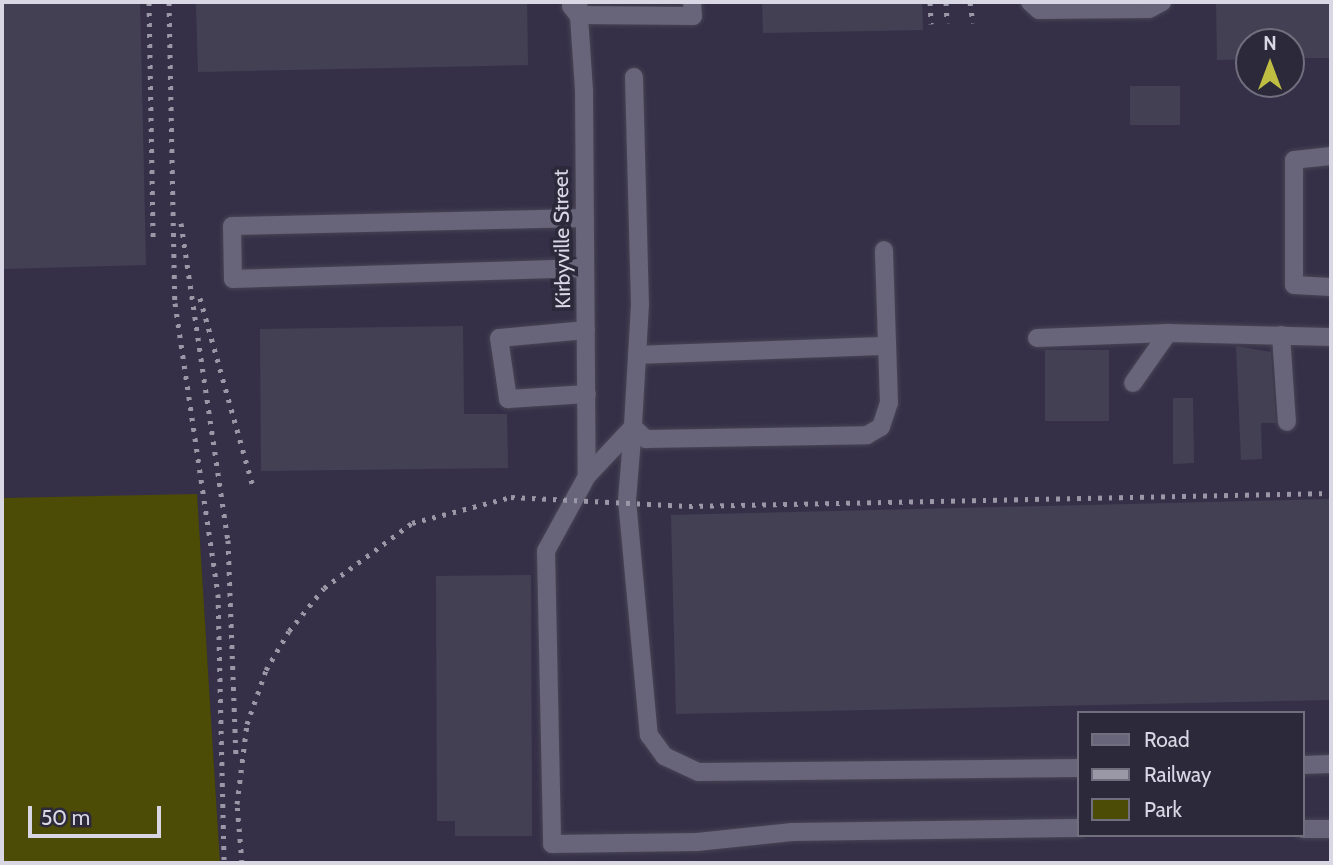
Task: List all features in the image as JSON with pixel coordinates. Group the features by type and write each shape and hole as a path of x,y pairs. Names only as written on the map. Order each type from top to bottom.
{"street":[{"path":"575,6 692,16 692,2"},
{"path":"1030,2 1039,10 1149,9 1162,2"},
{"name":"Kirbyville Street","path":"575,6 585,218 587,476"},
{"path":"634,77 637,355 628,514 649,735 664,757 699,772 1078,768"},
{"path":"1331,156 1294,160 1294,285 1331,287"},
{"path":"585,218 232,226 233,279 586,268"},
{"path":"633,427 646,439 867,435 881,427 889,403 884,250"},
{"path":"586,330 499,338 508,399 587,394"},
{"path":"1133,383 1168,333"},
{"path":"1037,338 1168,333 1331,337"},
{"path":"1281,335 1287,422"},
{"path":"637,355 887,346"},
{"path":"633,427 587,476 546,551 552,844 697,842 792,832 1078,828"},
{"path":"1305,765 1331,765"},
{"path":"1305,829 1331,830"}],"shaded area":[{"path":"2,2 1331,2 1331,863 220,863 197,495 2,498"}],"green space":[{"path":"197,494 220,863 2,863 2,498"}],"building":[{"path":"2,2 140,2 146,265 2,269"},
{"path":"196,2 527,2 528,65 198,72"},
{"path":"762,2 922,2 923,30 763,33"},
{"path":"1216,2 1331,2 1331,58 1305,58 1305,28 1235,28 1235,59 1217,60"},
{"path":"1130,86 1180,86 1180,125 1130,125"},
{"path":"463,326 464,414 507,414 508,468 261,471 260,329"},
{"path":"1236,346 1271,352 1276,423 1261,423 1262,459 1241,460"},
{"path":"1045,350 1109,350 1109,421 1045,421"},
{"path":"1173,398 1193,398 1194,463 1173,464"},
{"path":"1331,499 1331,700 676,714 671,515"},
{"path":"531,575 532,836 455,836 455,821 437,821 436,576"}],"railway":[{"path":"149,2 153,237"},
{"path":"169,2 175,303 218,594 224,863"},
{"path":"930,2 931,24"},
{"path":"946,2 947,23"},
{"path":"970,2 973,23"},
{"path":"181,223 228,540 236,755"},
{"path":"200,298 253,486"},
{"path":"242,863 237,804 247,724 266,670 289,631 324,588 412,523 511,497 689,506 1331,493"}]}
